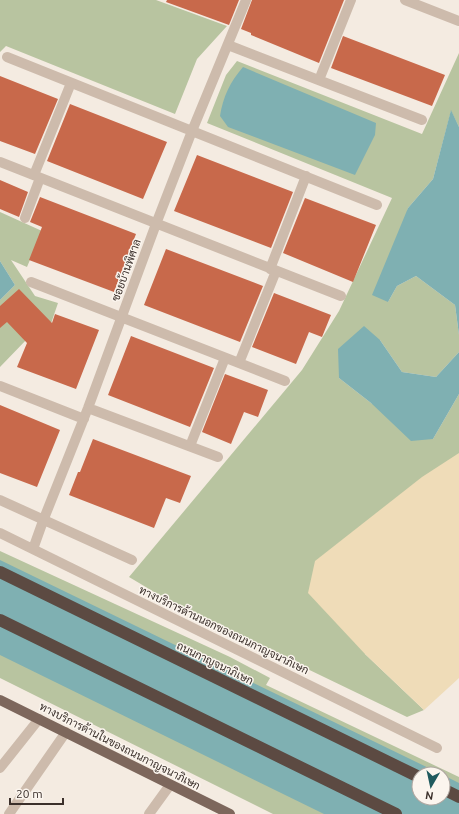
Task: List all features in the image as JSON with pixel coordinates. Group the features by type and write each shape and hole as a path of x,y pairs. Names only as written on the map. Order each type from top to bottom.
{"highway":[{"name":"ถนนกาญจนาภิเษก","path":"0,572 411,774"},
{"path":"0,620 396,814"}],"main road":[{"name":"ทางบริการด้านในของถนนกาญจนาภิเษก","path":"0,700 230,814"}],"street":[{"name":"ซอยบ้านพิศาล","path":"33,549 84,419 192,131 246,0"},
{"path":"319,80 351,0"},
{"path":"405,0 459,21"},
{"path":"228,44 422,120"},
{"path":"7,58 377,205"},
{"path":"25,218 37,177 71,83"},
{"path":"0,162 341,296"},
{"path":"239,363 306,176"},
{"path":"31,282 285,381"},
{"path":"190,446 225,358"},
{"path":"0,386 84,419"},
{"path":"88,408 218,457"},
{"path":"0,500 43,521 132,560"},
{"name":"ทางบริการด้านนอกของถนนกาญจนาภิเษก","path":"0,533 437,748"},
{"path":"0,768 39,719"},
{"path":"8,814 66,732"},
{"path":"149,814 170,785"}],"green space":[{"path":"0,0 156,0 227,26 197,59 175,114 6,46 0,52"},
{"path":"459,53 459,127 451,111 433,179 408,208 388,302 397,286 416,276 455,305 459,335 459,352 436,377 402,372 380,340 339,378 371,403 433,439 459,394 459,454 365,654 424,710 407,717 181,608 129,577 302,370 339,311 392,198 207,123 226,75 237,61 422,134"},
{"path":"0,212 42,231 27,267 11,260 35,296 58,303 44,344 28,338 0,367 0,300 15,285 0,261"},
{"path":"0,551 230,657 270,678 266,685 436,766 411,766 411,806 451,806 451,773 459,777 459,814 273,814 0,678"}],"sand":[{"path":"459,453 459,678 424,710 365,654 308,593 315,561 422,477"}],"water":[{"path":"243,67 376,123 375,135 355,175 228,127 220,116 221,109 225,96 234,78"},
{"path":"451,110 459,127 459,335 455,305 416,276 397,286 388,302 372,295 408,208 433,179"},
{"path":"0,261 15,285 0,300"},
{"path":"364,326 380,340 402,372 436,377 459,352 459,394 433,439 411,441 371,403 339,378 338,349"},
{"path":"0,560 425,766 411,766 411,806 451,806 451,779 459,783 459,814 324,814 0,655"}],"building":[{"path":"167,0 239,0 229,25 166,2"},
{"path":"252,0 344,0 319,63 251,35 251,33 241,29"},
{"path":"343,36 445,75 432,106 331,68"},
{"path":"0,76 58,99 35,154 0,141"},
{"path":"70,104 167,142 143,199 47,161"},
{"path":"197,155 293,192 271,248 174,211"},
{"path":"0,180 28,192 19,217 0,209"},
{"path":"40,197 136,234 114,292 29,260 42,227 30,222"},
{"path":"305,198 376,225 353,282 283,253"},
{"path":"166,249 263,286 240,342 144,305"},
{"path":"19,289 52,323 55,314 99,330 76,389 17,367 27,343 7,322 0,328 0,306"},
{"path":"274,293 331,315 322,337 309,332 296,364 252,347"},
{"path":"131,336 214,368 190,427 108,395"},
{"path":"225,374 268,390 258,417 244,412 231,444 202,432"},
{"path":"0,405 60,430 37,487 0,473"},
{"path":"93,439 191,476 180,503 166,498 154,528 69,495"}]}
